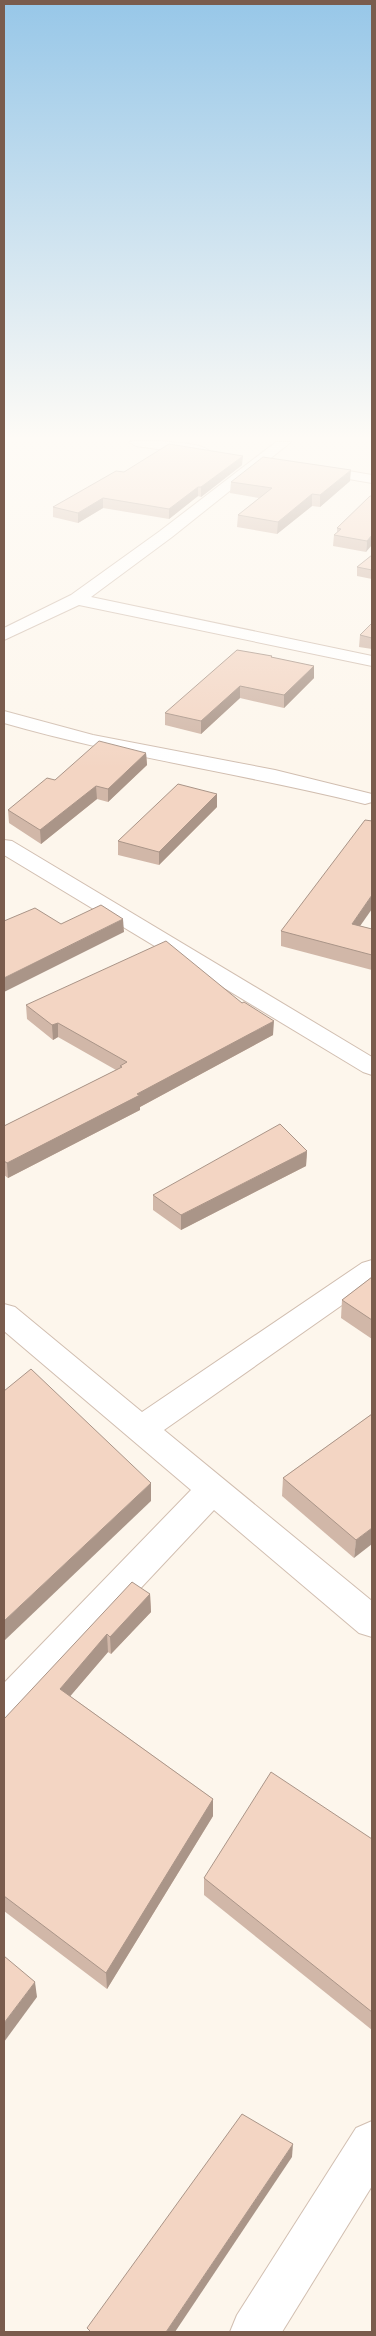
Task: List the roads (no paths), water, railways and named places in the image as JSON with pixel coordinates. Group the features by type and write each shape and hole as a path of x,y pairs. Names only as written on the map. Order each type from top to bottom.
{"street":[{"path":"4,635 77,599 143,551"},
{"path":"77,599 372,661"},
{"path":"4,717 88,739 183,760 370,793"},
{"path":"4,846 174,947 304,1028 372,1067"},
{"path":"142,1429 372,1270"},
{"path":"4,1315 372,1622"},
{"path":"4,1708 212,1489"},
{"path":"254,2332 372,2144"}]}
